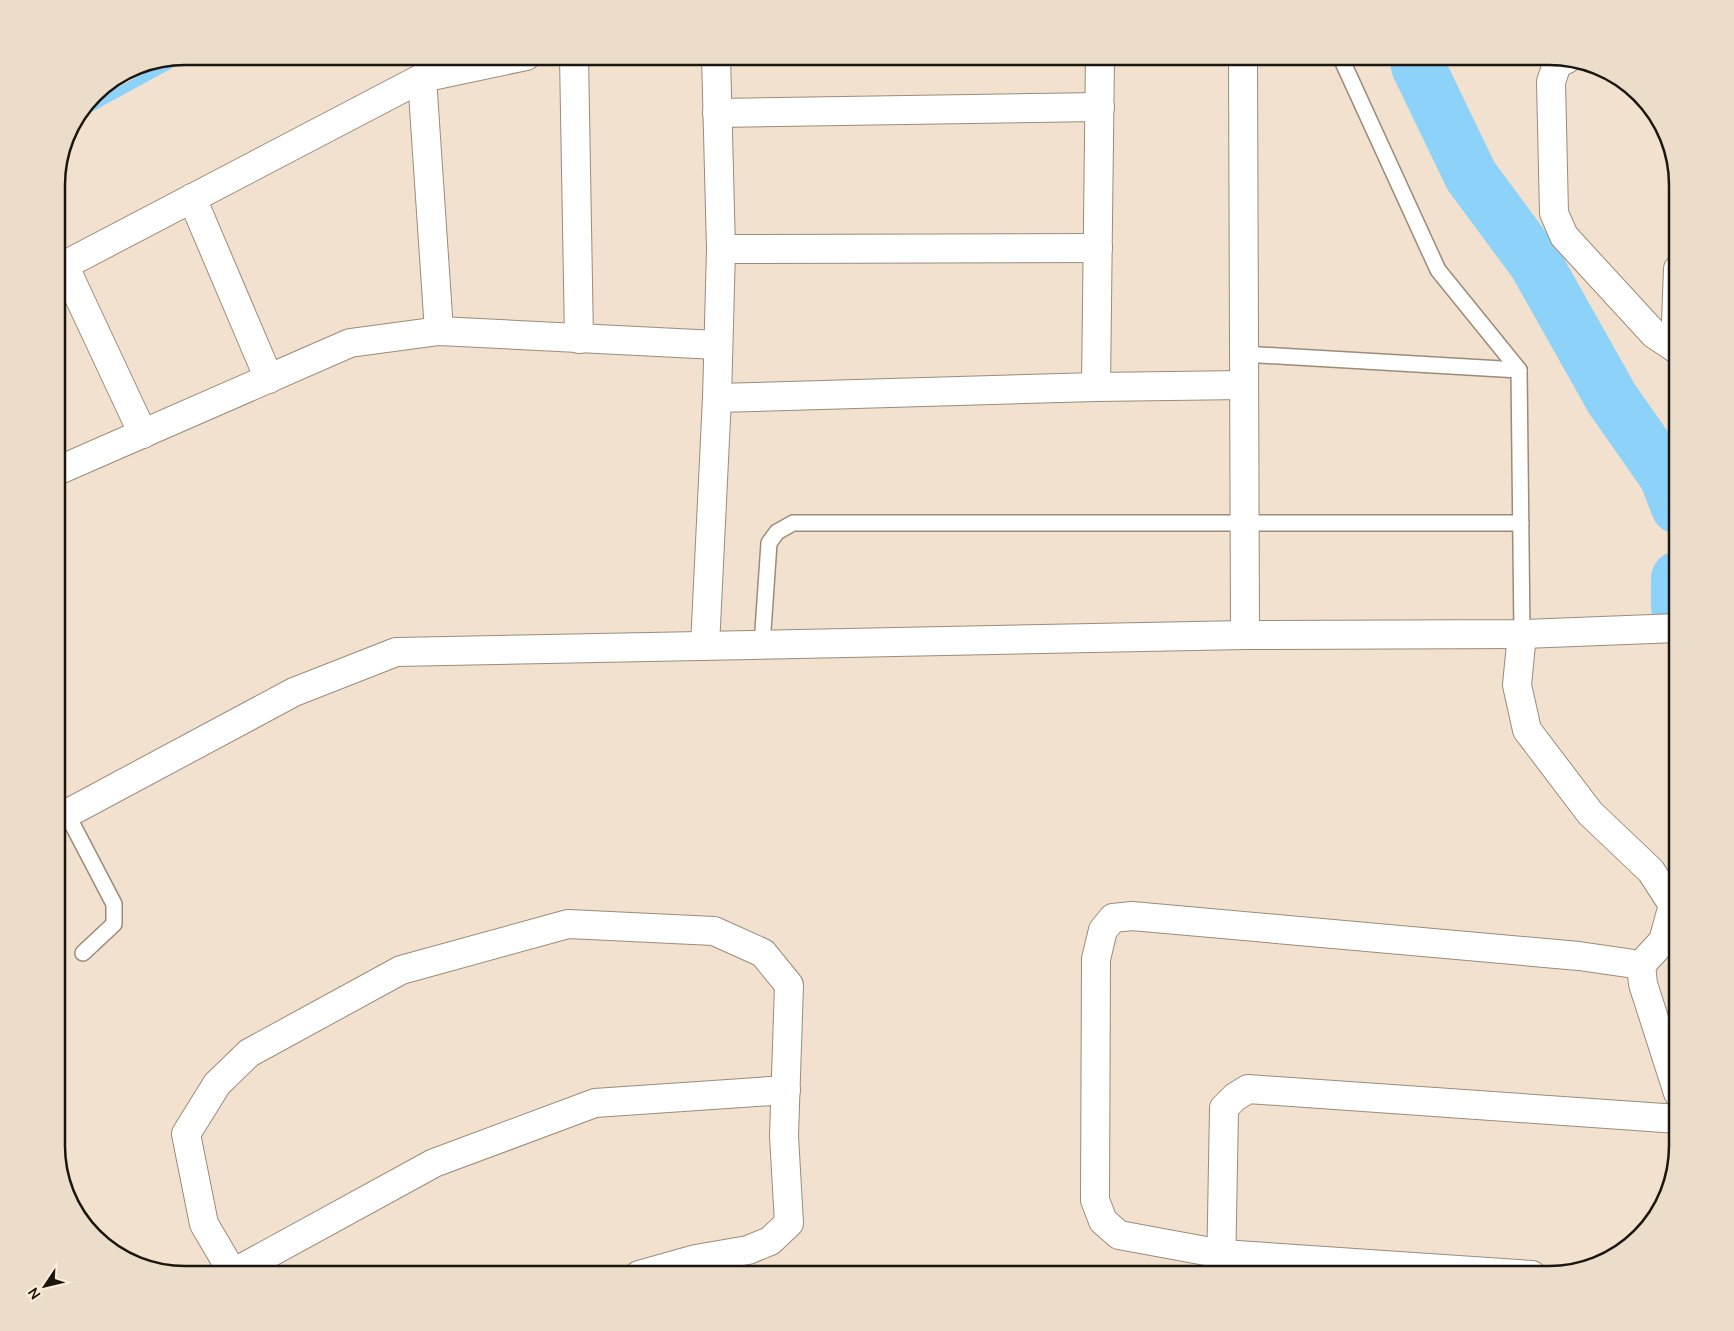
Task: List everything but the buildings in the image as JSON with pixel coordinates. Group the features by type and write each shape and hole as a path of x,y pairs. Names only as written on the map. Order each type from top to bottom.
{"street":[{"path":"65,264 422,78 483,65"},
{"path":"574,65 579,339"},
{"path":"705,646 717,398 721,250 716,65"},
{"path":"1096,387 1100,65"},
{"path":"1243,65 1245,635"},
{"path":"1557,65 1552,82 1554,213 1564,236 1654,334 1669,344"},
{"path":"422,78 439,332"},
{"path":"717,113 1100,107"},
{"path":"192,198 269,379"},
{"path":"721,250 1098,248"},
{"path":"65,277 143,434"},
{"path":"65,467 350,343 439,332 717,344"},
{"path":"717,398 1096,387 1244,385"},
{"path":"65,814 294,692 396,652 1245,635 1522,634 1666,628"},
{"path":"1522,634 1517,685 1527,730 1590,813 1651,871 1669,899"},
{"path":"1278,1266 1222,1264 1119,1235 1103,1221 1095,1200 1096,959 1103,930 1113,918 1132,916 1579,956 1641,965"},
{"path":"1669,919 1663,941 1641,965 1643,984 1669,1065"},
{"path":"228,1266 204,1224 186,1134 217,1084 249,1052 401,970 568,924 714,931 763,953 789,985 784,1136 789,1223 770,1241 748,1250 696,1259 671,1266"},
{"path":"1222,1264 1224,1108 1235,1097 1248,1089 1669,1118"},
{"path":"247,1266 434,1163 595,1103 786,1090"}],"lane":[{"path":"1344,65 1438,270 1519,370 1522,634"},
{"path":"1243,354 1519,370"},
{"path":"762,644 769,543 777,532 793,523 1521,523"},
{"path":"65,821 114,904 114,924 83,953"}],"waterway":[{"path":"1418,65 1471,176 1536,264 1612,399 1666,476 1669,484"},
{"path":"97,104 165,67"}]}
